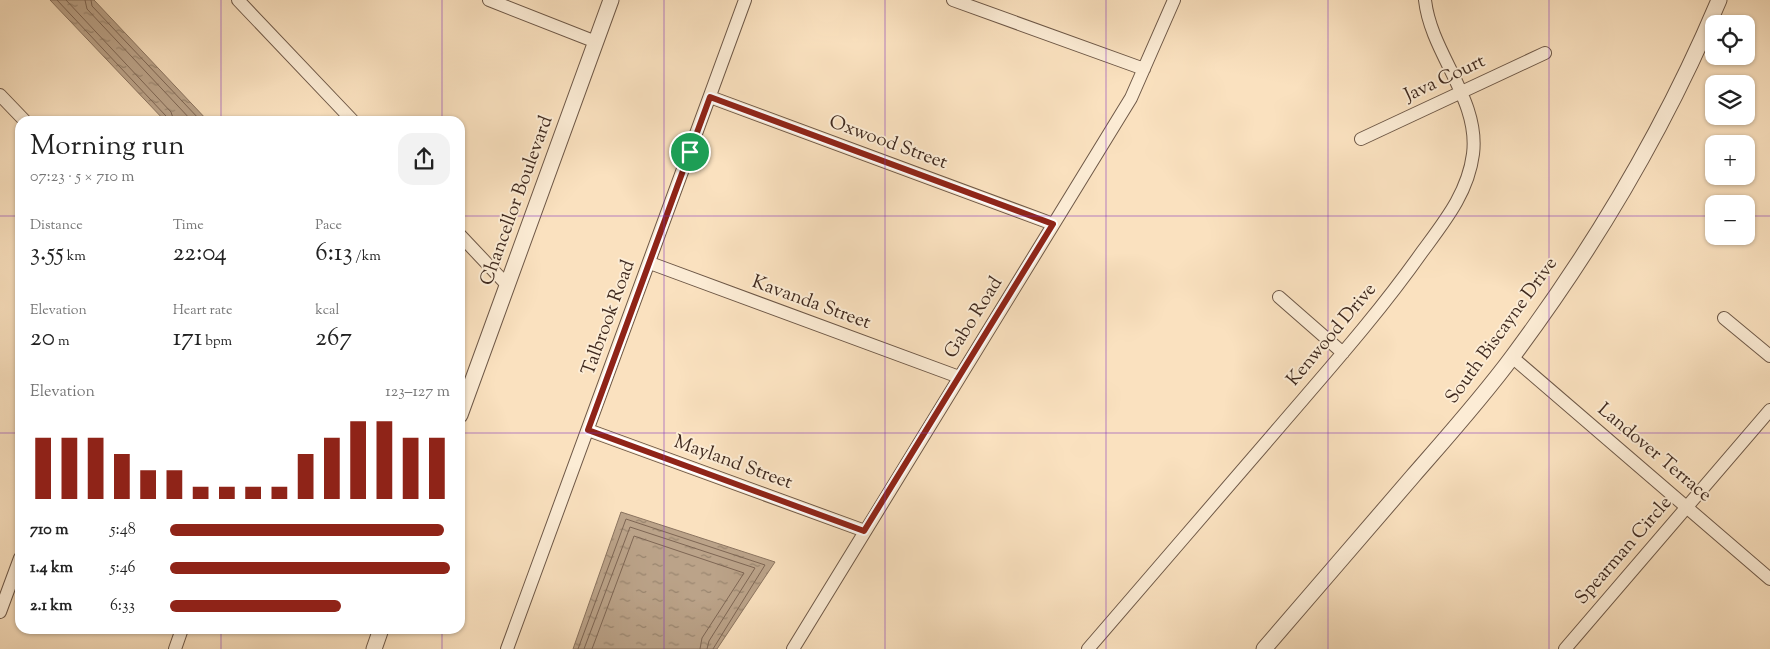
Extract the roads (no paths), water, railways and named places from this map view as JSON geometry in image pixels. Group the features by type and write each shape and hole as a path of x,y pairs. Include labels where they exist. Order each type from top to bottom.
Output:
{"street":[{"path":"238,0 348,116"},
{"path":"489,0 596,42"},
{"name":"Chancellor Boulevard","path":"465,402 611,0"},
{"name":"Talbrook Road","path":"507,649 746,0"},
{"path":"953,0 1144,69"},
{"name":"Gabo Road","path":"793,649 1130,98 1174,0"},
{"name":"Kenwood Drive","path":"1088,649 1395,290 1452,211 1462,192 1470,168 1474,143 1471,121 1461,94 1433,36 1425,0"},
{"name":"South Biscayne Drive","path":"1264,649 1462,420 1512,357 1556,295 1622,192 1673,98 1719,0"},
{"name":"Java Court","path":"1361,139 1461,94 1545,52"},
{"name":"Oxwood Street","path":"710,97 1053,224"},
{"path":"0,98 19,116"},
{"path":"465,240 508,286"},
{"name":"Kavanda Street","path":"650,263 959,377"},
{"path":"1279,297 1343,353"},
{"path":"1724,318 1770,356"},
{"name":"Landover Terrace","path":"1512,357 1770,579"},
{"name":"Spearman Circle","path":"1565,649 1770,410"},
{"name":"Mayland Street","path":"588,430 864,531"},
{"path":"0,612 15,572"},
{"path":"175,649 180,634"},
{"path":"374,649 379,634"}],"water":[{"path":"50,0 94,0 203,116 160,116"},
{"path":"621,512 775,562 717,649 573,649"}]}
